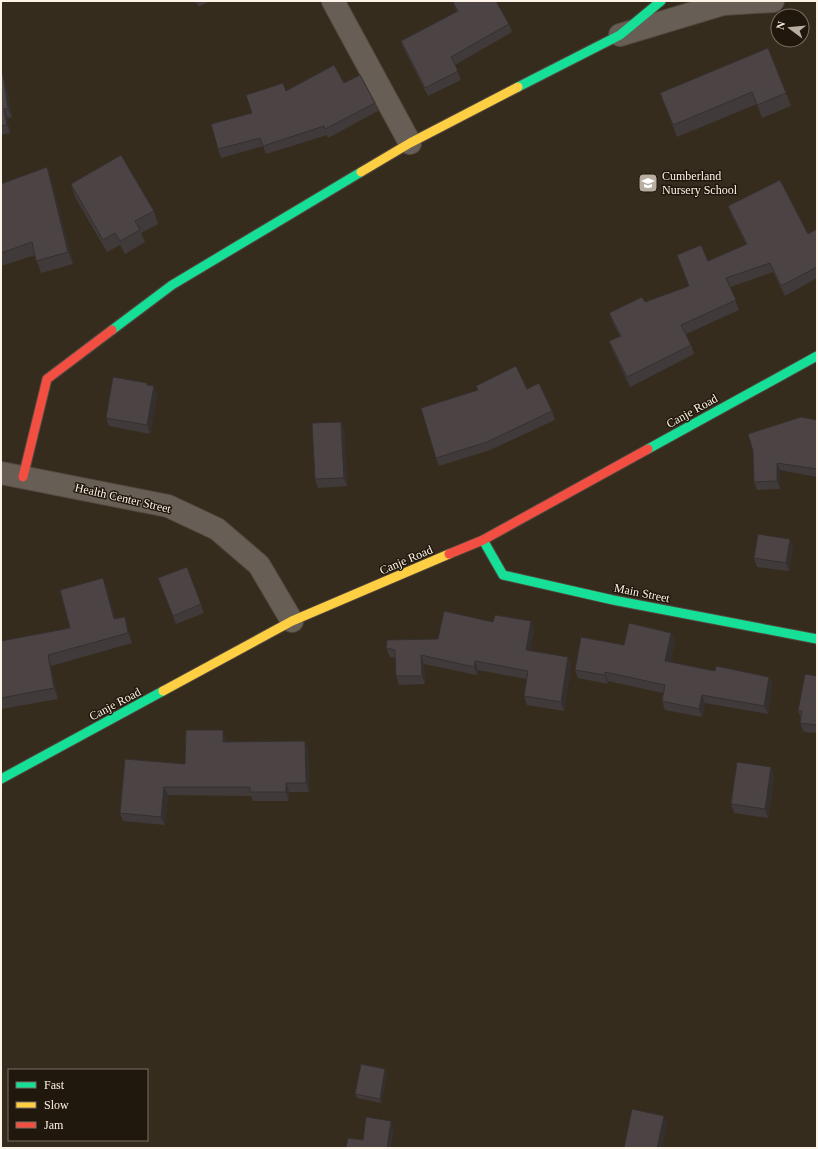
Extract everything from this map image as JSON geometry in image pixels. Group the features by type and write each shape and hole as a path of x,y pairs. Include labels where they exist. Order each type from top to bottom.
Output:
{"street":[{"path":"333,1 410,143"},
{"path":"620,35 661,1"},
{"path":"23,477 48,379 172,285 410,143 620,35 723,4 774,1"},
{"name":"Canje Road","path":"1,779 292,621 483,540 817,356"},
{"name":"Health Center Street","path":"1,473 168,506 217,529 259,565 292,621"},
{"name":"Main Street","path":"483,540 503,575 613,600 817,639"}],"building":[{"path":"456,1 496,1 509,24 451,57 458,71 425,88 401,41 458,11 453,3"},
{"path":"768,48 786,93 757,105 752,92 673,125 660,93"},
{"path":"334,65 344,83 360,75 375,103 325,129 324,126 263,146 260,138 218,149 211,124 252,113 246,95 283,83 286,91"},
{"path":"1,75 3,75 8,108 4,109 7,125 1,126"},
{"path":"121,155 154,211 135,221 140,230 120,241 115,233 103,240 71,184"},
{"path":"47,167 68,252 36,261 32,242 1,253 1,184"},
{"path":"780,180 808,234 817,229 817,267 781,286 770,263 726,278 736,300 681,325 691,345 627,377 609,341 621,336 609,313 642,297 645,302 689,286 677,255 701,245 708,261 747,244 728,206"},
{"path":"516,366 527,389 539,383 552,411 487,442 436,458 421,408 478,390 476,386"},
{"path":"113,377 147,383 147,385 154,386 147,425 106,418"},
{"path":"801,417 817,420 817,469 777,463 777,481 754,482 753,451 748,434"},
{"path":"341,422 344,478 315,479 312,423"},
{"path":"758,534 790,539 786,563 754,558"},
{"path":"187,567 201,604 173,616 158,578"},
{"path":"103,578 114,619 125,617 128,633 48,655 54,688 1,698 1,641 70,628 60,590"},
{"path":"444,611 493,622 495,615 531,621 526,650 568,657 561,702 524,696 528,671 475,661 474,667 421,655 422,676 396,676 395,650 386,648 387,640 438,639"},
{"path":"629,623 671,633 665,661 715,671 716,666 769,677 764,706 702,695 699,709 662,701 665,685 605,672 605,675 575,670 581,637 624,645"},
{"path":"805,674 817,676 817,725 800,723 802,711 798,711"},
{"path":"186,730 223,730 223,742 305,741 306,783 286,783 286,792 250,792 250,787 164,787 161,817 120,813 125,759 185,764"},
{"path":"737,762 771,767 765,809 731,804"},
{"path":"361,1064 385,1069 380,1099 355,1094"},
{"path":"632,1109 664,1116 657,1148 624,1148"},
{"path":"366,1117 391,1121 387,1148 346,1148 348,1138 363,1140"}],"traffic: fast":[{"path":"518,87 620,35 661,1"},
{"path":"112,330 172,285 361,172"},
{"path":"648,449 817,356"},
{"path":"483,540 503,575 613,600 817,639"},
{"path":"1,779 163,691"}],"traffic: slow":[{"path":"361,172 410,143 518,87"},
{"path":"163,691 292,621 449,554"}],"traffic: jam":[{"path":"23,477 47,379 112,330"},
{"path":"449,554 483,540 648,449"}],"place":[{"name":"Cumberland Nursery School","path":"648,183"}]}
